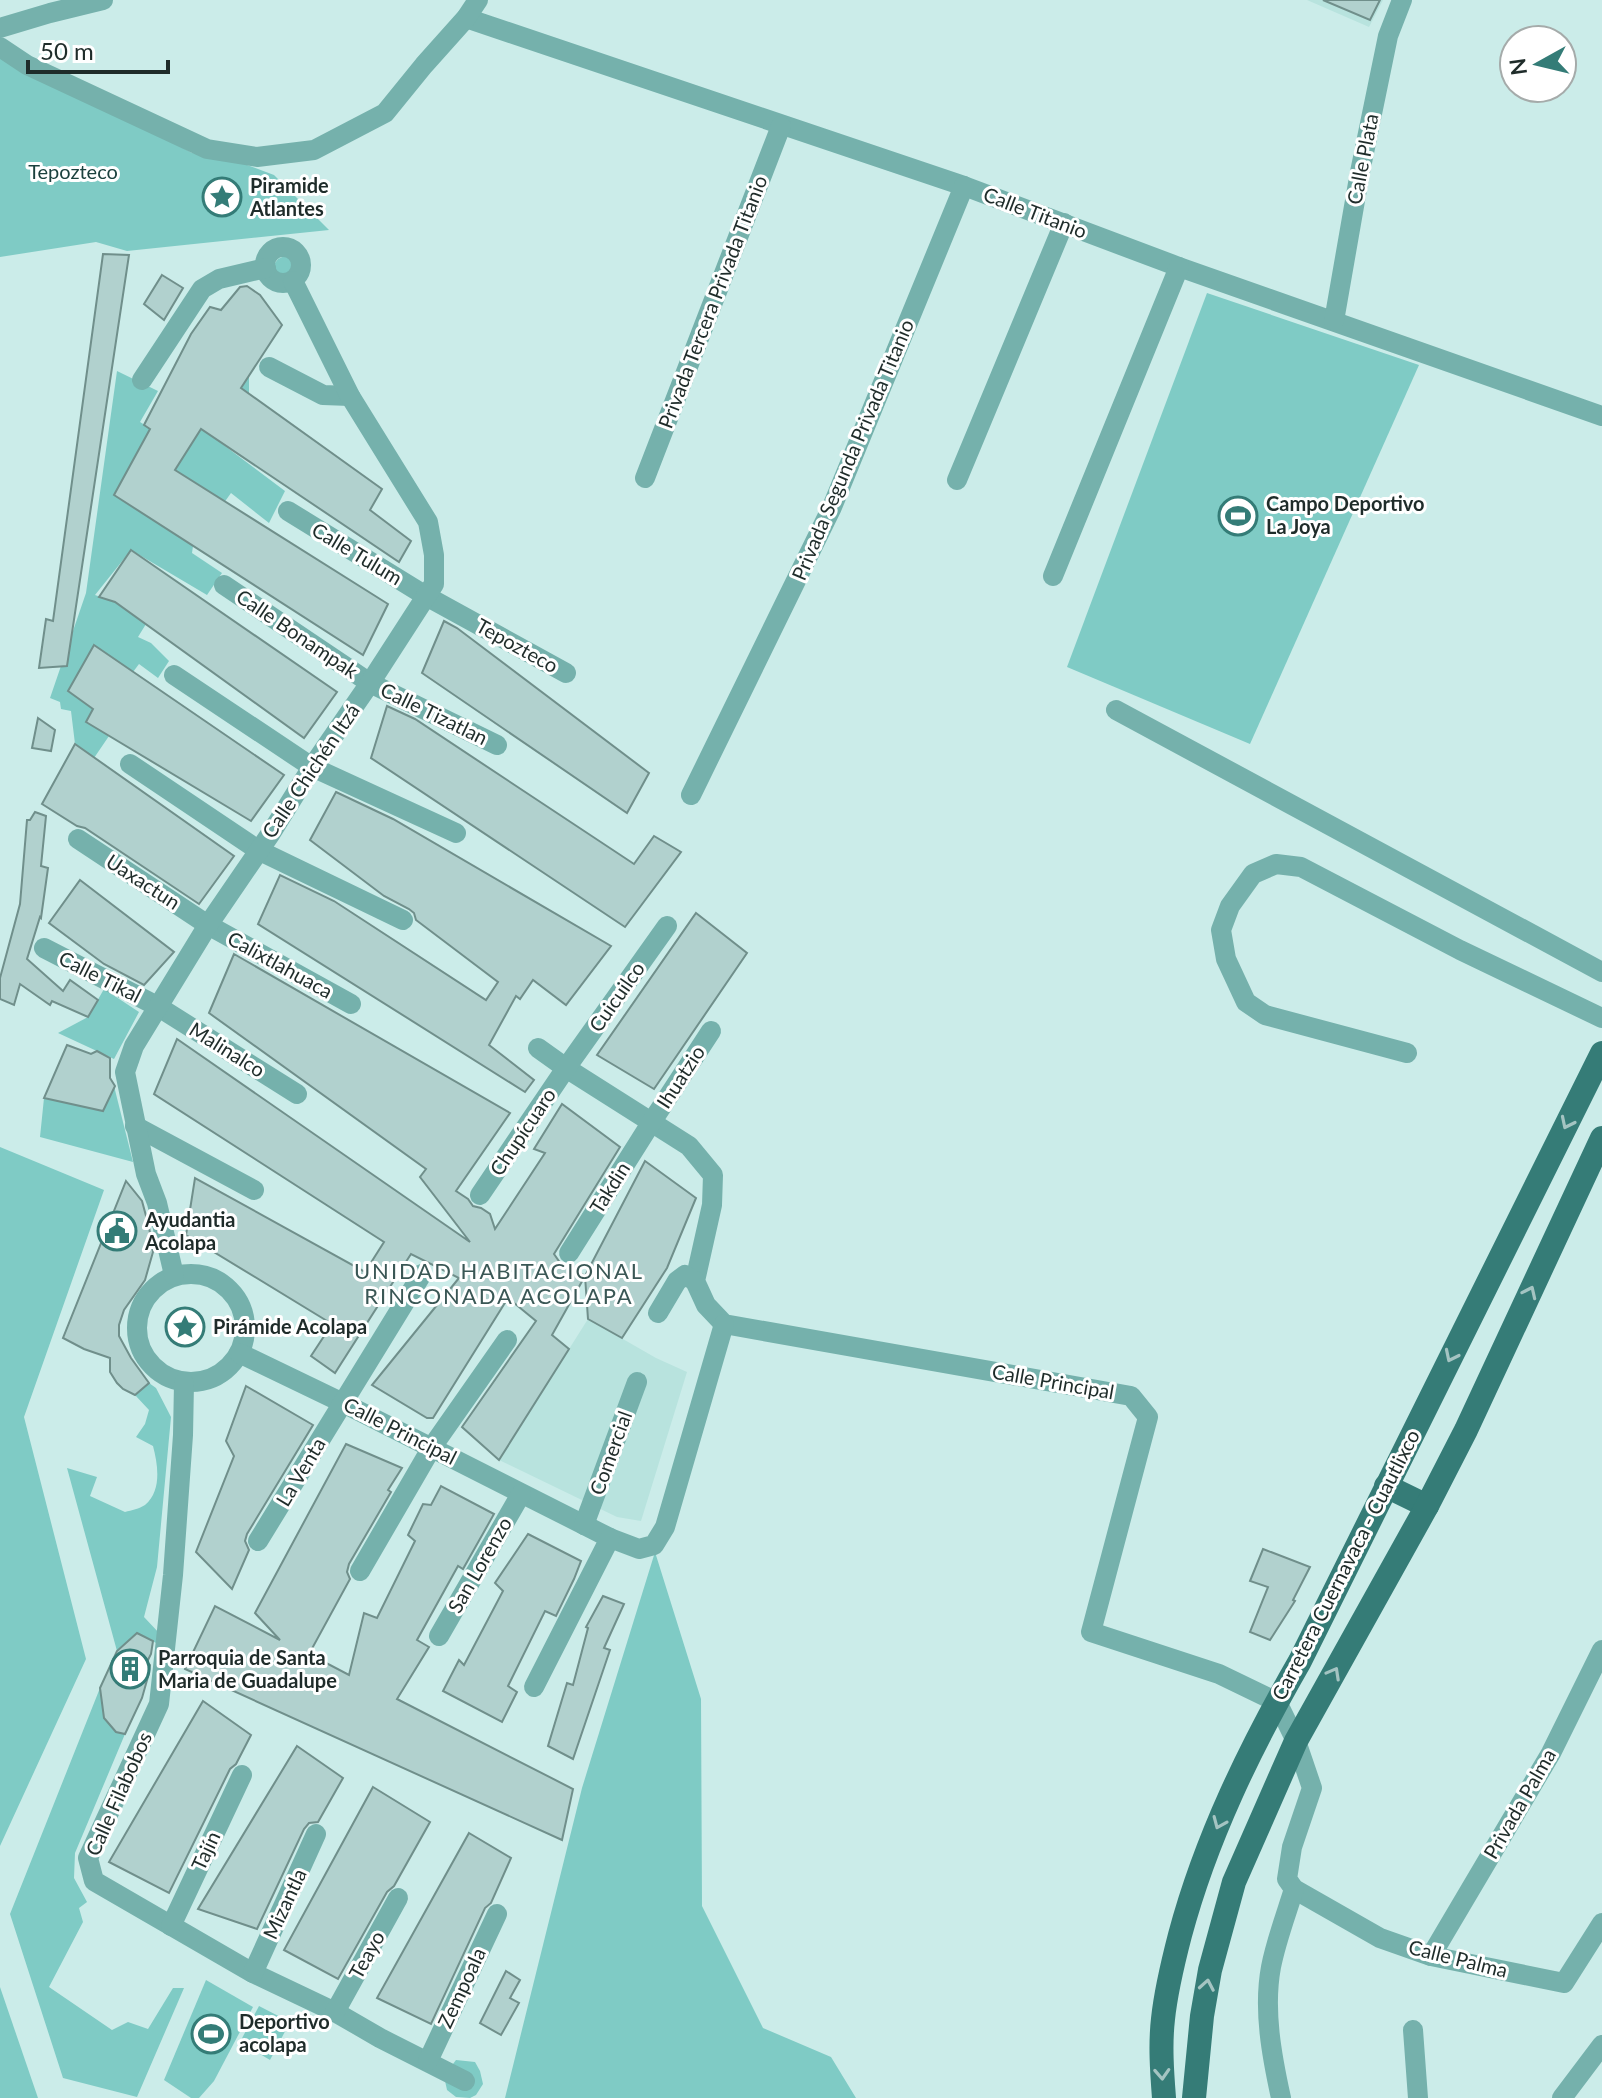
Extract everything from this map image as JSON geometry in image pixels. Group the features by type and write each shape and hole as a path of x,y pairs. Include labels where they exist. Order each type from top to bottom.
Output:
{"main road":[{"name":"Carretera Cuernavaca - Cuautlixco","path":"1164,2098 1162,2020 1169,1976 1196,1877 1251,1751 1300,1661 1602,1053"},
{"name":"Carretera Cuernavaca - Cuautlixco","path":"1194,2098 1210,1970 1234,1882 1296,1741 1466,1430 1602,1138"},
{"path":"1386,1486 1427,1506"}],"street":[{"path":"0,28 103,0"},
{"path":"0,47 27,65 207,149 257,157 314,150 385,113 478,0"},
{"name":"Calle Plata","path":"1334,321 1388,36 1402,0"},
{"name":"Calle Titanio","path":"466,18 964,186 1179,267 1602,416"},
{"name":"Privada Tercera Privada Titanio","path":"645,478 781,126"},
{"name":"Privada Segunda Privada Titanio","path":"691,795 832,507 964,186"},
{"path":"957,480 1064,223"},
{"name":"Calle Chichén Itzá","path":"142,380 202,289 219,279 266,268 272,251 281,247 291,249 298,255 301,264 293,281 350,396 428,522 434,555 434,584 208,925 134,1046 125,1072 146,1174 157,1203 174,1275"},
{"path":"1053,576 1179,267"},
{"path":"266,268 269,276 276,281 293,281"},
{"path":"269,367 323,395 350,396"},
{"name":"Calle Tulum","path":"288,511 426,596"},
{"name":"Calle Bonampak","path":"224,585 370,683"},
{"name":"Tepozteco","path":"426,596 566,673"},
{"path":"174,675 312,767 456,833"},
{"name":"Calle Tizatlan","path":"370,683 497,745"},
{"path":"1116,710 1602,972"},
{"path":"130,764 258,850 403,920"},
{"name":"Uaxactun","path":"78,839 208,925"},
{"path":"1407,1053 1265,1015 1246,1002 1226,959 1221,930 1230,906 1253,874 1276,864 1301,867 1460,950 1602,1018"},
{"name":"Calixtlahuaca","path":"208,925 351,1004"},
{"name":"Cuicuilco","path":"566,1068 667,926"},
{"name":"Calle Tikal","path":"44,948 157,1006"},
{"name":"Malinalco","path":"157,1006 297,1094"},
{"name":"Ihuatzio","path":"651,1123 711,1031"},
{"path":"538,1048 689,1146 713,1175 712,1205 695,1281"},
{"name":"Chupícuaro","path":"480,1195 566,1068"},
{"name":"Takdin","path":"569,1253 651,1123"},
{"path":"135,1126 254,1190"},
{"path":"199,1273 223,1283 240,1303 246,1328 239,1353 226,1371 206,1381 184,1383 161,1374 144,1356 136,1333 139,1308 153,1288 174,1275 199,1273"},
{"name":"La Venta","path":"258,1541 422,1274"},
{"path":"658,1313 677,1281 685,1275 695,1281 706,1305 724,1324"},
{"name":"Calle Principal","path":"239,1353 610,1538 639,1549 654,1545 665,1527 724,1324 1131,1396 1148,1417 1091,1632 1219,1674 1277,1702"},
{"path":"360,1571 432,1447 507,1340"},
{"name":"Comercial","path":"584,1525 637,1382"},
{"name":"Calle Filabobos","path":"184,1383 173,1575 159,1704 88,1858 94,1881 253,1973 335,2012 465,2081"},
{"name":"San Lorenzo","path":"439,1636 521,1494"},
{"path":"534,1687 610,1538"},
{"name":"Privada Palma","path":"1431,1956 1551,1753 1602,1650"},
{"path":"1277,1702 1296,1741 1312,1788 1292,1847 1290,1884 1269,1985 1272,2056 1281,2098"},
{"name":"Tajín","path":"171,1926 242,1775"},
{"name":"Mizantla","path":"253,1973 316,1834"},
{"name":"Calle Palma","path":"1290,1884 1380,1938 1431,1956 1564,1983 1602,1923"},
{"name":"Teayo","path":"335,2012 398,1898"},
{"name":"Zempoala","path":"428,2061 497,1914"},
{"path":"1413,2030 1418,2098"},
{"path":"1562,2098 1602,2045"}],"shaded area":[{"path":"1307,0 1383,0 1369,27"},
{"path":"588,1319 687,1372 641,1521 617,1517 499,1460"}],"green space":[{"name":"Tepozteco","path":"0,49 192,153 220,155 274,175 329,230 127,251 96,242 0,257"},
{"path":"287,255 294,257 294,268 283,279 272,267 278,259"},
{"name":"Campo Deportivo La Joya","path":"1207,293 1419,365 1250,744 1067,667"},
{"path":"117,371 158,391 140,422 187,451 238,371 249,376 249,394 221,443 285,491 269,523 231,493 193,546 192,553 222,573 207,595 131,550 95,595 115,602 146,624 138,637 151,643 169,661 158,678 139,664 133,672 94,646 68,690 93,709 109,736 94,758 75,744 71,711 61,709 60,702 50,698 86,593"},
{"path":"104,989 139,1012 114,1059 58,1033 88,1017"},
{"path":"114,1086 133,1162 40,1137 44,1098 103,1111"},
{"path":"0,1147 104,1190 24,1417 86,1659 0,1846"},
{"path":"149,1383 156,1388 171,1417 157,1567 144,1617 160,1634 158,1644 137,1633 117,1651 67,1468 97,1477 90,1496 125,1512 145,1505 154,1493 157,1469 153,1446 136,1437 145,1424 149,1410 135,1395"},
{"path":"655,1552 701,1699 702,1906 763,2028 831,2057 856,2098 505,2098 582,1788"},
{"path":"100,1688 108,1722 125,1734 75,1853 74,1878 87,1902 79,1908 83,1922 49,1987 112,2030 128,2022 148,2029 173,1988 184,1988 137,2097 63,2078 10,1914"},
{"name":"Deportivo acolapa","path":"206,1980 253,2007 214,2081 199,2098 191,2098 164,2080"},
{"path":"0,1987 38,2098 0,2098"},
{"path":"259,2006 290,2022 270,2060 240,2042"},
{"path":"456,2060 475,2062 480,2071 483,2084 470,2098 456,2097 447,2090 444,2076"}],"building":[{"path":"1323,0 1380,0 1370,20"},
{"path":"103,254 129,255 67,666 39,668 46,619 53,621"},
{"path":"162,275 183,288 164,320 144,304"},
{"path":"247,286 260,295 282,325 241,388 382,489 370,510 411,541 399,562 201,429 175,470 388,604 363,655 114,495 150,429 144,425 191,334 210,307 221,310 240,287"},
{"path":"131,550 337,692 304,738 115,602 99,597"},
{"path":"444,621 649,773 627,813 422,673"},
{"path":"94,645 284,775 251,821 86,722 93,709 68,691"},
{"path":"387,706 415,719 634,864 654,836 681,852 625,927 371,758"},
{"path":"38,718 55,730 51,751 32,748"},
{"path":"75,744 234,856 199,904 85,828 42,804"},
{"path":"336,792 393,819 611,946 566,1005 533,980 520,999 516,996 489,1045 534,1080 525,1092 258,924 280,875 334,901 486,1000 498,982 416,920 409,909 384,896 310,840"},
{"path":"35,812 46,816 41,866 48,868 41,918 27,959 63,991 70,980 98,1000 88,1017 52,1001 50,1005 20,984 14,1005 0,999 0,978 20,904 27,820"},
{"path":"80,880 174,952 144,985 104,964 49,923"},
{"path":"696,913 747,953 654,1089 597,1055"},
{"path":"234,954 510,1113 456,1191 473,1206 490,1214 495,1229 545,1153 534,1149 562,1104 620,1147 554,1254 561,1264 585,1276 552,1335 569,1349 499,1460 462,1427 536,1321 508,1298 433,1418 427,1418 372,1385 459,1278 411,1254 335,1373 311,1356 332,1324 186,1235 195,1178 365,1272 384,1242 154,1094 177,1039 470,1242 420,1177 426,1169 209,1013"},
{"path":"67,1045 91,1054 97,1051 110,1058 110,1078 115,1086 103,1111 44,1098"},
{"path":"645,1161 696,1198 667,1268 622,1338 588,1319 585,1276"},
{"path":"126,1181 142,1201 153,1252 145,1280 124,1310 119,1325 119,1336 149,1383 135,1395 117,1383 110,1372 110,1358 63,1338"},
{"path":"246,1386 313,1425 247,1534 245,1541 249,1550 232,1589 196,1552 234,1456 226,1441"},
{"path":"346,1444 402,1468 349,1564 347,1572 350,1579 309,1654 349,1675 364,1613 377,1618 415,1541 408,1535 423,1504 431,1505 441,1486 494,1514 463,1569 458,1566 417,1640 429,1647 397,1699 573,1789 562,1840 185,1669 215,1606 280,1640 255,1613"},
{"path":"528,1534 581,1561 556,1616 545,1611 508,1686 517,1692 502,1722 443,1691 459,1660 464,1665 503,1591 495,1583"},
{"path":"1263,1549 1310,1567 1295,1601 1270,1640 1250,1632 1268,1587 1250,1581"},
{"path":"603,1596 624,1604 604,1648 610,1650 573,1759 548,1746 567,1683 573,1685 586,1627"},
{"name":"Parroquia de Santa Maria de Guadalupe","path":"137,1633 153,1641 142,1698 125,1734 116,1732 104,1718 100,1688 117,1651"},
{"path":"203,1701 251,1735 236,1764 230,1769 169,1893 109,1862"},
{"path":"297,1746 343,1778 318,1822 309,1823 304,1829 257,1929 198,1909"},
{"path":"373,1787 430,1822 338,1979 284,1950"},
{"path":"469,1833 511,1858 431,2024 377,1998"},
{"path":"506,1971 520,1980 510,1998 519,2003 501,2035 480,2023"}],"place":[{"name":"Piramide Atlantes","path":"222,197"},
{"name":"Campo Deportivo La Joya","path":"1238,516"},
{"name":"Ayudantia Acolapa","path":"117,1231"},
{"name":"Pirámide Acolapa","path":"185,1327"},
{"name":"Parroquia de Santa Maria de Guadalupe","path":"130,1669"},
{"name":"Deportivo acolapa","path":"211,2034"}],"district":[{"name":"UNIDAD HABITACIONAL RINCONADA ACOLAPA","path":"499,1284"}]}
